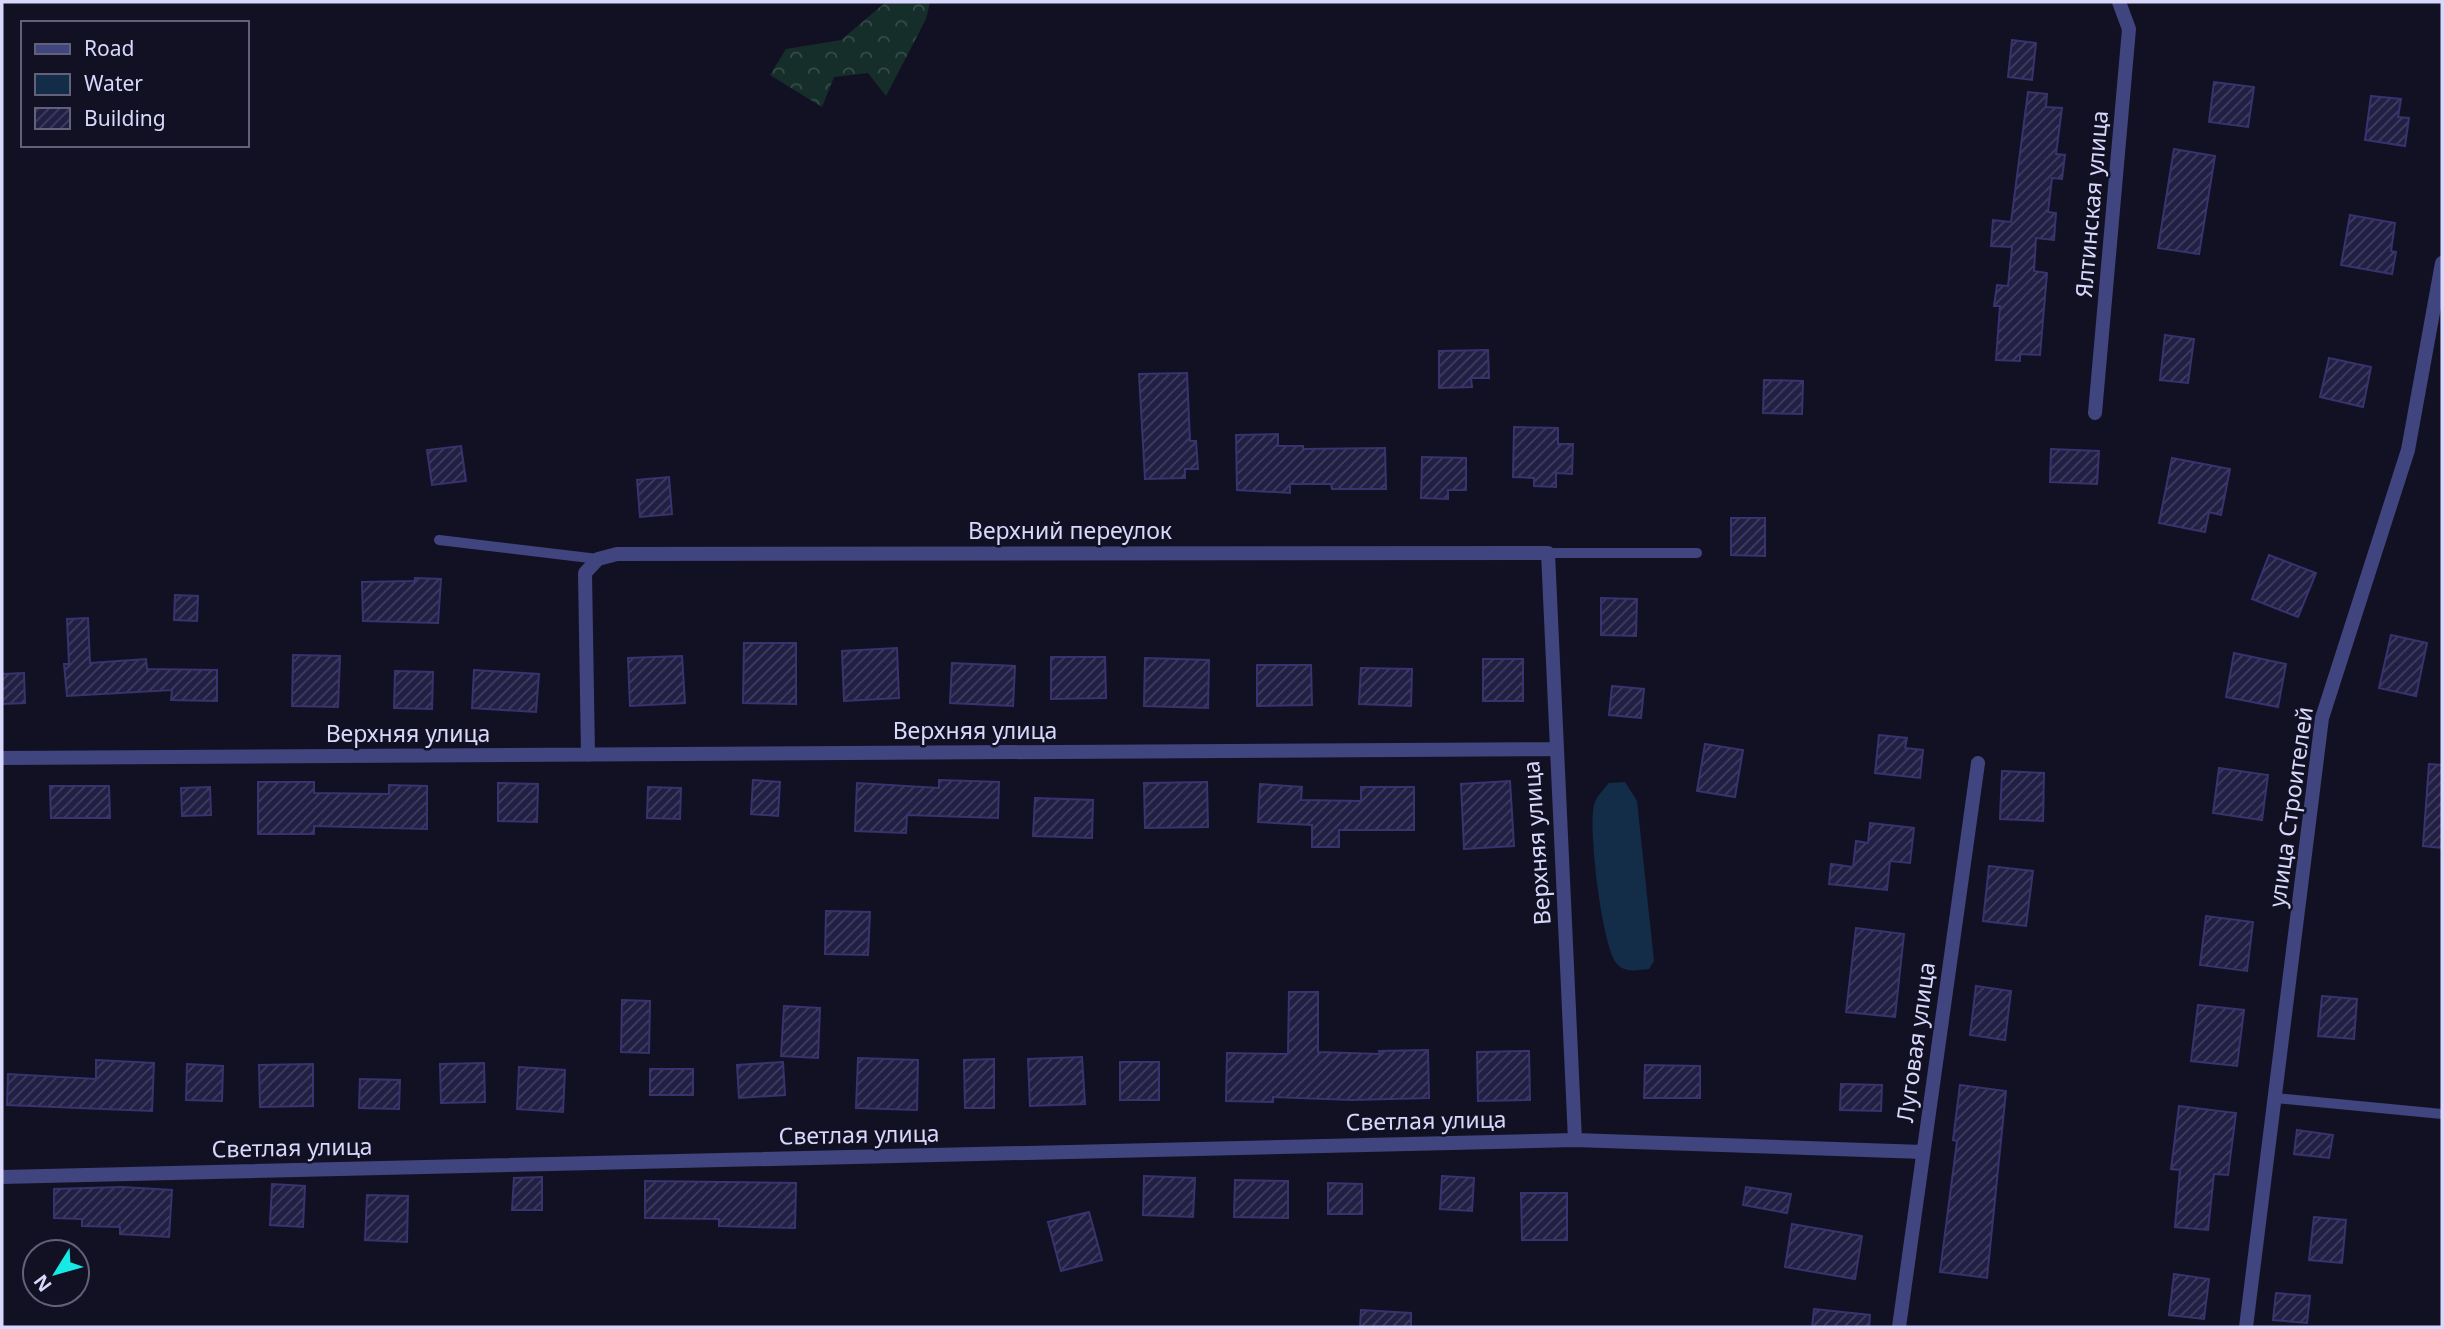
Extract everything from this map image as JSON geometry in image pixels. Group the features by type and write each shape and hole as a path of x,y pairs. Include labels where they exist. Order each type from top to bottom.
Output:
{"street":[{"name":"Ялтинская улица","path":"2095,413 2129,29 2119,2"},
{"name":"улица Строителей","path":"2246,1327 2322,718 2408,450 2442,263"},
{"name":"Верхний переулок","path":"598,559 617,554 1548,553"},
{"path":"1548,553 1557,749"},
{"path":"588,755 584,573 598,559"},
{"name":"Верхняя улица","path":"2,758 1557,749 1576,1140"},
{"name":"Луговая улица","path":"1899,1327 1978,763"},
{"name":"Светлая улица","path":"2,1177 1576,1140 1923,1152"}],"lane":[{"path":"439,540 598,559"},
{"path":"1548,553 1697,553"},
{"path":"2276,1098 2442,1114"}],"green space":[{"path":"886,2 930,2 926,19 886,96 868,73 834,77 822,107 770,75 786,49 841,40"}],"water":[{"path":"1625,782 1637,801 1654,961 1649,969 1628,970 1618,965 1607,937 1598,888 1593,837 1594,805 1609,783"}],"building":[{"path":"2012,40 2036,43 2032,80 2008,77"},
{"path":"2214,82 2254,87 2248,127 2209,122"},
{"path":"2028,92 2047,94 2046,107 2062,108 2056,154 2065,155 2062,179 2052,178 2048,212 2056,213 2054,240 2036,238 2034,271 2047,273 2040,355 2020,354 2020,361 1996,360 2000,306 1994,306 1997,285 2008,286 2012,247 1991,246 1993,220 2011,222"},
{"path":"2371,96 2401,99 2398,117 2409,118 2405,146 2365,140"},
{"path":"2174,149 2215,156 2199,254 2158,248"},
{"path":"2350,215 2395,223 2391,251 2396,252 2392,274 2341,265"},
{"path":"2165,335 2194,339 2188,383 2160,380"},
{"path":"1488,350 1489,378 1471,378 1472,387 1439,388 1439,351"},
{"path":"2329,358 2371,367 2363,407 2320,397"},
{"path":"1187,373 1190,441 1196,441 1198,469 1185,469 1185,478 1145,479 1139,374"},
{"path":"1764,380 1803,381 1802,414 1763,413"},
{"path":"1514,427 1558,428 1558,444 1573,444 1572,474 1556,473 1556,487 1534,486 1534,478 1513,477"},
{"path":"1278,434 1278,446 1303,446 1303,449 1385,448 1386,489 1332,489 1331,484 1290,484 1290,493 1237,490 1236,435"},
{"path":"461,446 466,481 432,485 427,450"},
{"path":"2051,449 2099,451 2097,484 2050,482"},
{"path":"1422,457 1466,458 1466,490 1448,490 1448,499 1421,498"},
{"path":"2172,458 2230,469 2221,515 2209,512 2205,532 2159,523"},
{"path":"669,477 672,514 640,517 637,480"},
{"path":"1731,518 1765,518 1765,556 1731,555"},
{"path":"2269,555 2316,573 2298,617 2252,599"},
{"path":"415,578 441,579 438,623 363,621 362,582 415,581"},
{"path":"175,595 198,596 197,621 174,620"},
{"path":"1601,598 1637,599 1636,636 1601,635"},
{"path":"88,618 90,663 146,659 147,669 217,670 217,701 171,700 172,690 67,696 64,664 69,664 67,619"},
{"path":"2391,635 2427,643 2416,696 2379,688"},
{"path":"744,643 796,643 796,704 743,703"},
{"path":"897,648 899,698 844,701 842,651"},
{"path":"2234,653 2286,664 2278,707 2226,697"},
{"path":"293,655 340,656 338,707 292,706"},
{"path":"682,656 685,703 630,706 628,658"},
{"path":"1051,657 1105,657 1106,698 1051,699"},
{"path":"1145,658 1209,660 1208,708 1144,706"},
{"path":"1483,659 1523,659 1523,701 1483,701"},
{"path":"952,663 1015,666 1013,706 950,703"},
{"path":"1257,665 1311,665 1312,705 1257,706"},
{"path":"1361,668 1412,669 1411,706 1359,704"},
{"path":"474,670 539,674 536,712 472,708"},
{"path":"395,671 433,672 432,709 394,708"},
{"path":"24,673 25,703 2,704 2,674"},
{"path":"1612,686 1644,689 1641,718 1609,715"},
{"path":"1879,735 1907,738 1905,748 1923,750 1920,778 1875,773"},
{"path":"1705,744 1743,750 1735,797 1697,791"},
{"path":"2429,764 2442,765 2442,848 2423,846"},
{"path":"2219,768 2268,775 2262,820 2213,813"},
{"path":"2002,771 2044,773 2043,821 2000,819"},
{"path":"753,780 780,782 778,816 751,814"},
{"path":"939,780 999,782 998,818 907,815 906,833 855,831 857,783 939,788"},
{"path":"1510,781 1514,846 1464,849 1461,784"},
{"path":"258,782 314,782 314,793 389,794 389,785 427,786 427,829 314,826 314,834 258,834"},
{"path":"1207,782 1208,827 1145,828 1144,783"},
{"path":"498,783 538,784 537,822 498,821"},
{"path":"1260,784 1302,787 1301,800 1361,801 1361,787 1414,787 1414,830 1339,830 1339,847 1312,847 1312,825 1258,822"},
{"path":"50,786 109,786 110,818 51,818"},
{"path":"210,787 211,815 182,816 181,788"},
{"path":"648,787 681,788 680,819 647,818"},
{"path":"1035,798 1093,800 1092,838 1033,836"},
{"path":"1870,823 1914,828 1910,863 1890,861 1887,890 1829,884 1831,864 1853,867 1856,841 1868,843"},
{"path":"1989,866 2033,871 2026,926 1983,921"},
{"path":"826,911 870,912 868,955 825,954"},
{"path":"2206,916 2253,922 2247,971 2200,965"},
{"path":"1856,928 1904,934 1895,1017 1846,1012"},
{"path":"1976,986 2011,991 2005,1040 1970,1035"},
{"path":"1289,992 1318,992 1318,1052 1380,1054 1379,1051 1428,1050 1429,1098 1352,1100 1273,1097 1273,1102 1226,1101 1227,1053 1288,1054"},
{"path":"2322,996 2357,999 2354,1039 2318,1036"},
{"path":"622,1000 650,1001 649,1053 621,1052"},
{"path":"2198,1005 2244,1010 2237,1066 2191,1061"},
{"path":"784,1006 820,1008 818,1058 781,1056"},
{"path":"1529,1051 1530,1100 1478,1101 1477,1052"},
{"path":"1082,1057 1085,1104 1030,1106 1028,1059"},
{"path":"858,1058 918,1060 917,1110 856,1108"},
{"path":"994,1059 994,1108 965,1108 964,1060"},
{"path":"96,1060 154,1063 152,1111 7,1105 8,1074 96,1079"},
{"path":"783,1062 785,1095 739,1098 737,1065"},
{"path":"1120,1062 1159,1062 1159,1100 1120,1100"},
{"path":"484,1063 485,1102 441,1103 440,1064"},
{"path":"187,1064 223,1066 222,1101 186,1100"},
{"path":"313,1064 313,1106 260,1107 259,1065"},
{"path":"1645,1065 1700,1066 1700,1098 1644,1098"},
{"path":"519,1067 565,1070 563,1112 517,1109"},
{"path":"650,1069 693,1069 693,1095 650,1095"},
{"path":"360,1079 400,1080 399,1109 359,1108"},
{"path":"1841,1084 1882,1085 1881,1111 1840,1110"},
{"path":"1960,1085 2006,1091 1987,1278 1940,1272 1957,1141 1953,1140"},
{"path":"2179,1106 2236,1113 2228,1175 2214,1174 2208,1230 2175,1227 2180,1170 2171,1169"},
{"path":"2297,1130 2333,1135 2329,1158 2294,1154"},
{"path":"1144,1176 1195,1178 1193,1217 1143,1215"},
{"path":"1442,1176 1474,1178 1472,1211 1440,1209"},
{"path":"542,1177 542,1210 512,1210 514,1178"},
{"path":"1235,1180 1288,1181 1288,1218 1234,1217"},
{"path":"645,1181 796,1183 795,1228 719,1226 719,1219 645,1218"},
{"path":"1328,1183 1362,1184 1362,1214 1328,1214"},
{"path":"272,1184 305,1186 303,1227 270,1225"},
{"path":"122,1187 172,1190 169,1237 120,1234 120,1227 82,1226 82,1219 54,1218 54,1189"},
{"path":"1746,1187 1791,1194 1787,1213 1743,1205"},
{"path":"1521,1193 1567,1193 1567,1240 1522,1240"},
{"path":"367,1195 408,1196 407,1242 365,1240"},
{"path":"1089,1212 1102,1260 1061,1271 1048,1222"},
{"path":"2314,1217 2346,1220 2342,1263 2309,1260"},
{"path":"1792,1224 1862,1236 1855,1279 1785,1267"},
{"path":"2174,1274 2209,1279 2204,1319 2169,1315"},
{"path":"2276,1293 2310,1296 2307,1323 2273,1320"},
{"path":"1814,1309 1870,1315 1869,1327 1812,1327"},
{"path":"1361,1310 1411,1313 1411,1327 1360,1327"}]}
